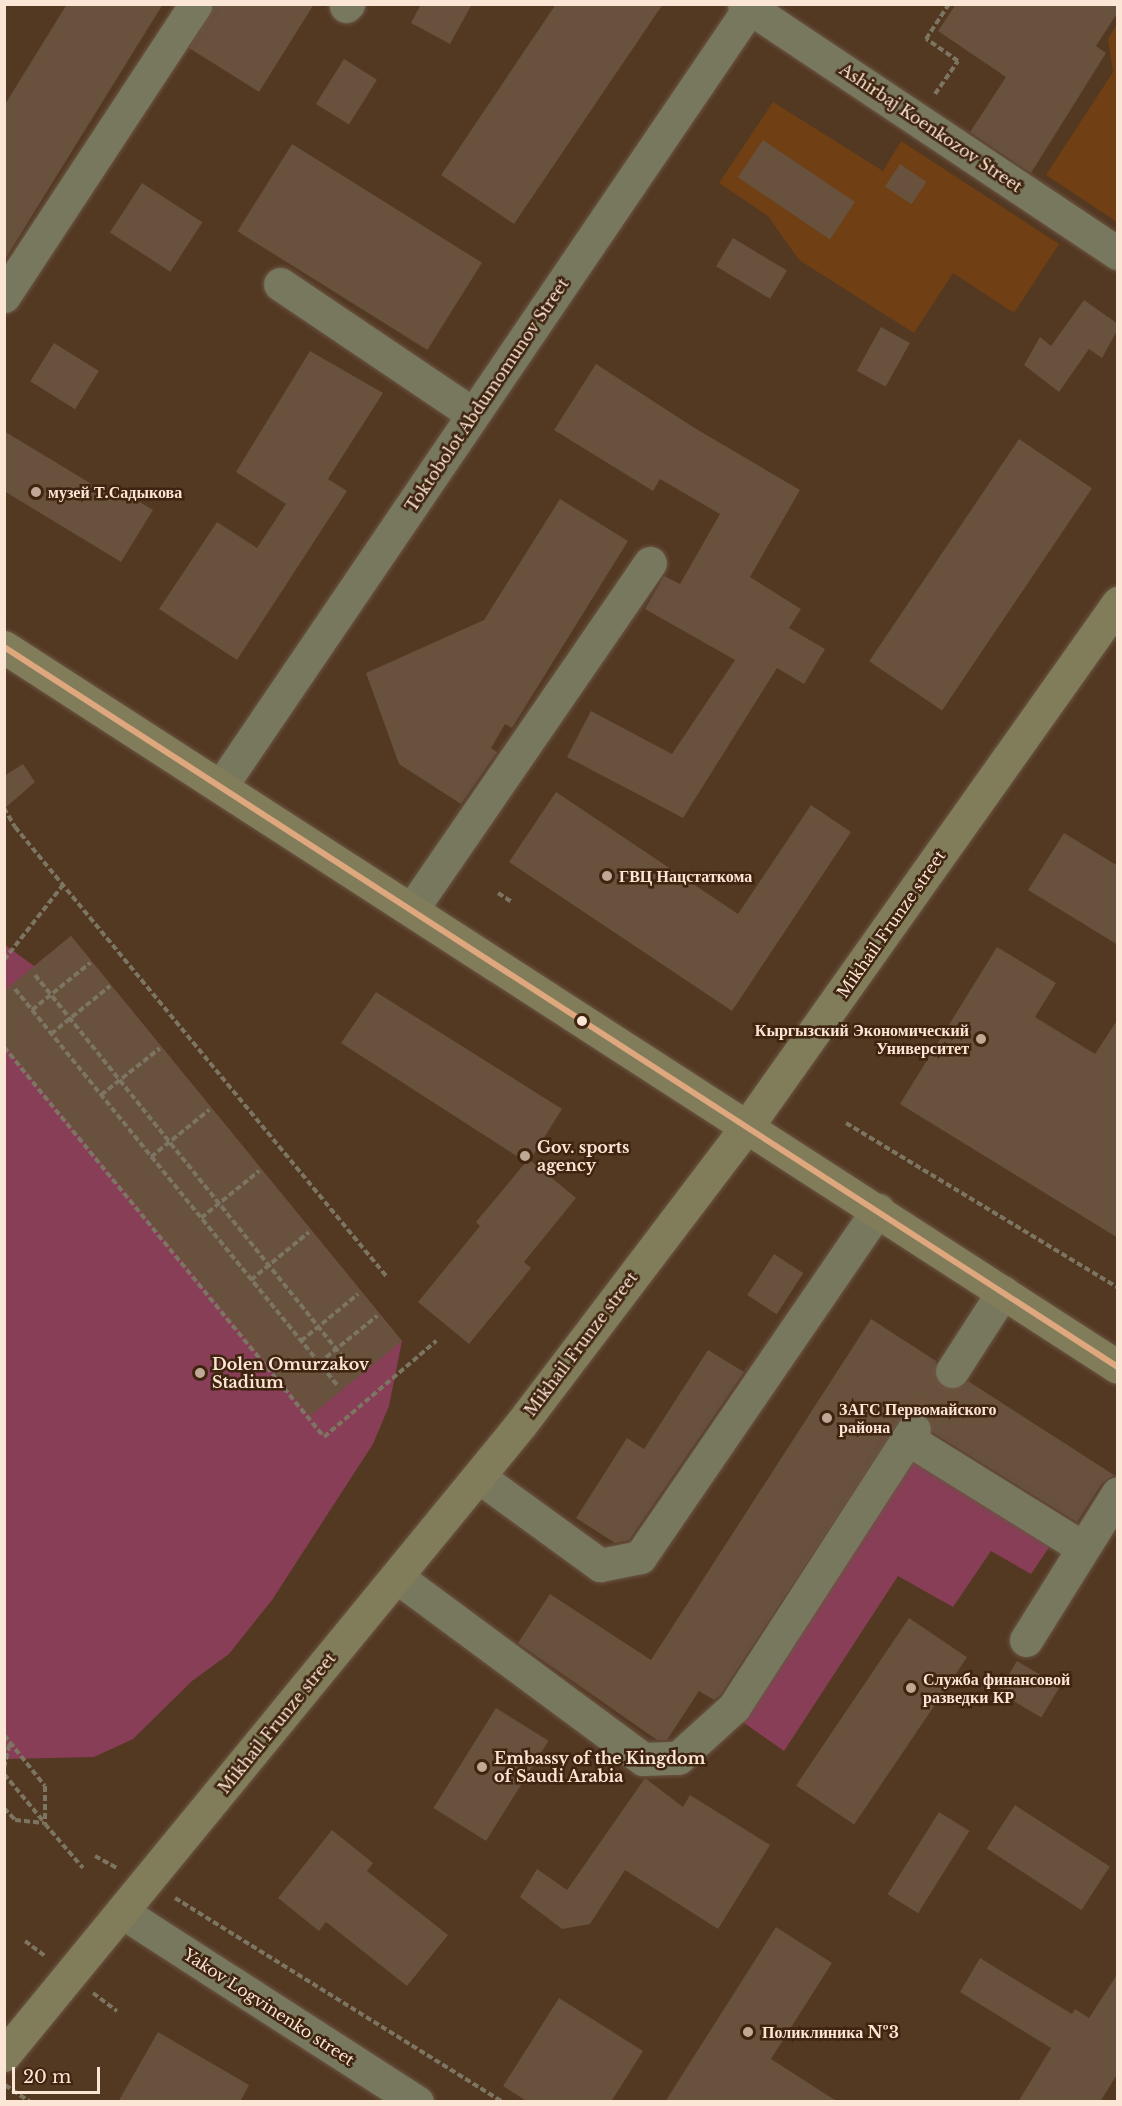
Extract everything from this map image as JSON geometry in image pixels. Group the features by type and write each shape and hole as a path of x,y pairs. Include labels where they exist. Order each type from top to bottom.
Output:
{"main road":[{"name":"Mikhail Frunze street","path":"4,2055 479,1477 748,1125 1118,603"},
{"path":"4,646 748,1125 1118,1367"}],"street":[{"path":"4,296 196,4"},
{"name":"Ashirbaj Koenkozov Street","path":"748,6 1118,253"},
{"name":"Toktobolot Abdumomunov Street","path":"221,786 748,6"},
{"path":"280,284 473,414"},
{"path":"412,909 650,563"},
{"path":"479,1477 600,1564 640,1557 878,1210"},
{"path":"952,1371 1003,1292"},
{"path":"397,1577 643,1759 678,1758 734,1707 911,1434 1083,1548"},
{"path":"1026,1640 1118,1493"},
{"name":"Yakov Logvinenko street","path":"122,1912 411,2100"}],"path":[{"path":"917,119 958,61 926,39 949,4"},
{"path":"4,808 63,885 387,1277"},
{"path":"4,960 63,885"},
{"path":"498,893 512,902"},
{"path":"32,1010 90,963"},
{"path":"35,975 354,1371"},
{"path":"51,1034 110,986"},
{"path":"15,989 338,1386"},
{"path":"4,1047 324,1437 436,1341"},
{"path":"101,1095 160,1048"},
{"path":"151,1157 209,1110"},
{"path":"846,1122 1118,1288"},
{"path":"201,1218 259,1171"},
{"path":"251,1280 309,1232"},
{"path":"301,1341 358,1294"},
{"path":"319,1363 377,1316"},
{"path":"4,1735 45,1786 45,1824"},
{"path":"4,1768 10,1742"},
{"path":"4,1774 83,1868"},
{"path":"4,1809 15,1820 45,1824"},
{"path":"95,1857 123,1872"},
{"path":"175,1898 503,2102"},
{"path":"25,1941 46,1958"},
{"path":"90,1991 117,2012"},
{"path":"4,2085 30,2102"}],"shaded area":[{"path":"1117,24 1117,222 1046,175 1113,72 1108,39"},
{"path":"773,102 883,171 901,141 1059,244 1014,313 953,273 914,333 799,260 768,216 719,183"},
{"name":"Dolen Omurzakov Stadium","path":"71,936 402,1341 389,1406 373,1444 272,1600 229,1654 192,1681 133,1739 94,1757 5,1759 4,944 34,966"},
{"path":"908,1452 1052,1543 1031,1574 991,1551 953,1607 898,1576 784,1751 737,1718"}],"building":[{"path":"67,4 163,4 4,261 4,106"},
{"path":"215,4 314,4 259,92 189,48"},
{"path":"421,4 472,4 450,44 411,23"},
{"path":"556,4 663,4 514,224 441,175"},
{"path":"956,4 1118,4 1118,12 1096,46 1106,53 1031,173 970,132 1006,77 938,31"},
{"path":"344,59 377,80 349,125 316,104"},
{"path":"763,140 855,202 830,239 738,177"},
{"path":"292,144 482,263 427,350 237,231"},
{"path":"900,164 927,182 911,204 885,186"},
{"path":"142,183 202,222 170,272 110,232"},
{"path":"733,238 787,270 770,299 716,266"},
{"path":"1084,300 1118,324 1118,329 1102,358 1089,349 1059,392 1024,365 1040,337 1051,346"},
{"path":"881,327 910,343 886,387 857,371"},
{"path":"54,343 99,371 75,409 30,381"},
{"path":"310,351 383,393 328,479 347,491 237,660 159,609 217,522 257,548 286,504 236,472"},
{"path":"596,364 693,427 800,490 750,577 801,609 789,628 825,649 804,684 777,668 683,818 567,757 591,711 672,754 735,660 645,609 664,576 680,584 720,514 660,479 653,491 554,430"},
{"path":"4,431 108,494 113,486 153,510 121,562 4,491"},
{"path":"1019,439 1092,488 942,710 869,661"},
{"path":"560,499 628,541 512,728 505,724 491,748 497,752 461,804 399,764 366,673 484,620"},
{"path":"23,764 35,782 4,809 4,776"},
{"path":"556,792 738,914 811,805 851,832 732,1011 509,862"},
{"path":"1064,833 1118,866 1118,945 1028,890"},
{"path":"71,936 402,1341 310,1416 4,1044 4,991"},
{"name":"Кыргызский Экономический Университет","path":"997,947 1056,983 1035,1017 1095,1054 1118,1019 1118,1238 900,1104"},
{"path":"376,992 562,1109 530,1160 576,1198 524,1262 531,1268 469,1344 418,1302 480,1226 476,1222 526,1162 341,1043"},
{"path":"774,1254 803,1273 777,1314 747,1295"},
{"path":"871,1319 936,1361 935,1379 942,1387 960,1388 968,1381 1114,1475 1102,1483 1077,1522 932,1432 925,1414 906,1412 720,1695 714,1700 699,1691 667,1740 657,1740 518,1643 550,1594 651,1660"},
{"path":"708,1350 744,1372 629,1540 615,1543 576,1518 627,1438 644,1449"},
{"path":"909,1618 967,1657 854,1825 796,1785"},
{"path":"1017,1661 1060,1687 1041,1718 998,1692"},
{"path":"496,1708 549,1741 486,1841 433,1808"},
{"path":"645,1778 683,1807 690,1795 770,1845 718,1929 625,1870 590,1924 562,1929 520,1897 537,1869 567,1890"},
{"path":"1015,1805 1110,1867 1081,1910 987,1849"},
{"path":"939,1812 970,1831 918,1913 888,1894"},
{"path":"332,1830 373,1863 367,1871 448,1935 407,1986 326,1922 319,1931 278,1898"},
{"name":"Поликлиника №3","path":"776,1927 832,1963 771,2059 838,2102 665,2102"},
{"path":"980,1958 1072,2014 1075,2009 1089,2018 1118,1973 1118,2073 1100,2102 1018,2102 1051,2048 960,1992"},
{"path":"559,1998 643,2051 611,2102 528,2102 503,2086"},
{"path":"158,2032 249,2085 240,2102 118,2102"}],"tunnel":[{"path":"914,1429 952,1371"}],"transit line":[{"path":"4,647 1118,1367"}],"place":[{"name":"музей Т.Садыкова","path":"36,492"},
{"name":"ГВЦ Нацстаткома","path":"607,876"},
{"name":"Кыргызский Экономический Университет","path":"981,1039"},
{"name":"Gov. sports agency","path":"525,1156"},
{"name":"Dolen Omurzakov Stadium","path":"200,1373"},
{"name":"ЗАГС Первомайского района","path":"827,1418"},
{"name":"Служба финансовой разведки КР","path":"911,1688"},
{"name":"Embassy of the Kingdom of Saudi Arabia","path":"482,1767"},
{"name":"Поликлиника №3","path":"748,2032"}]}
